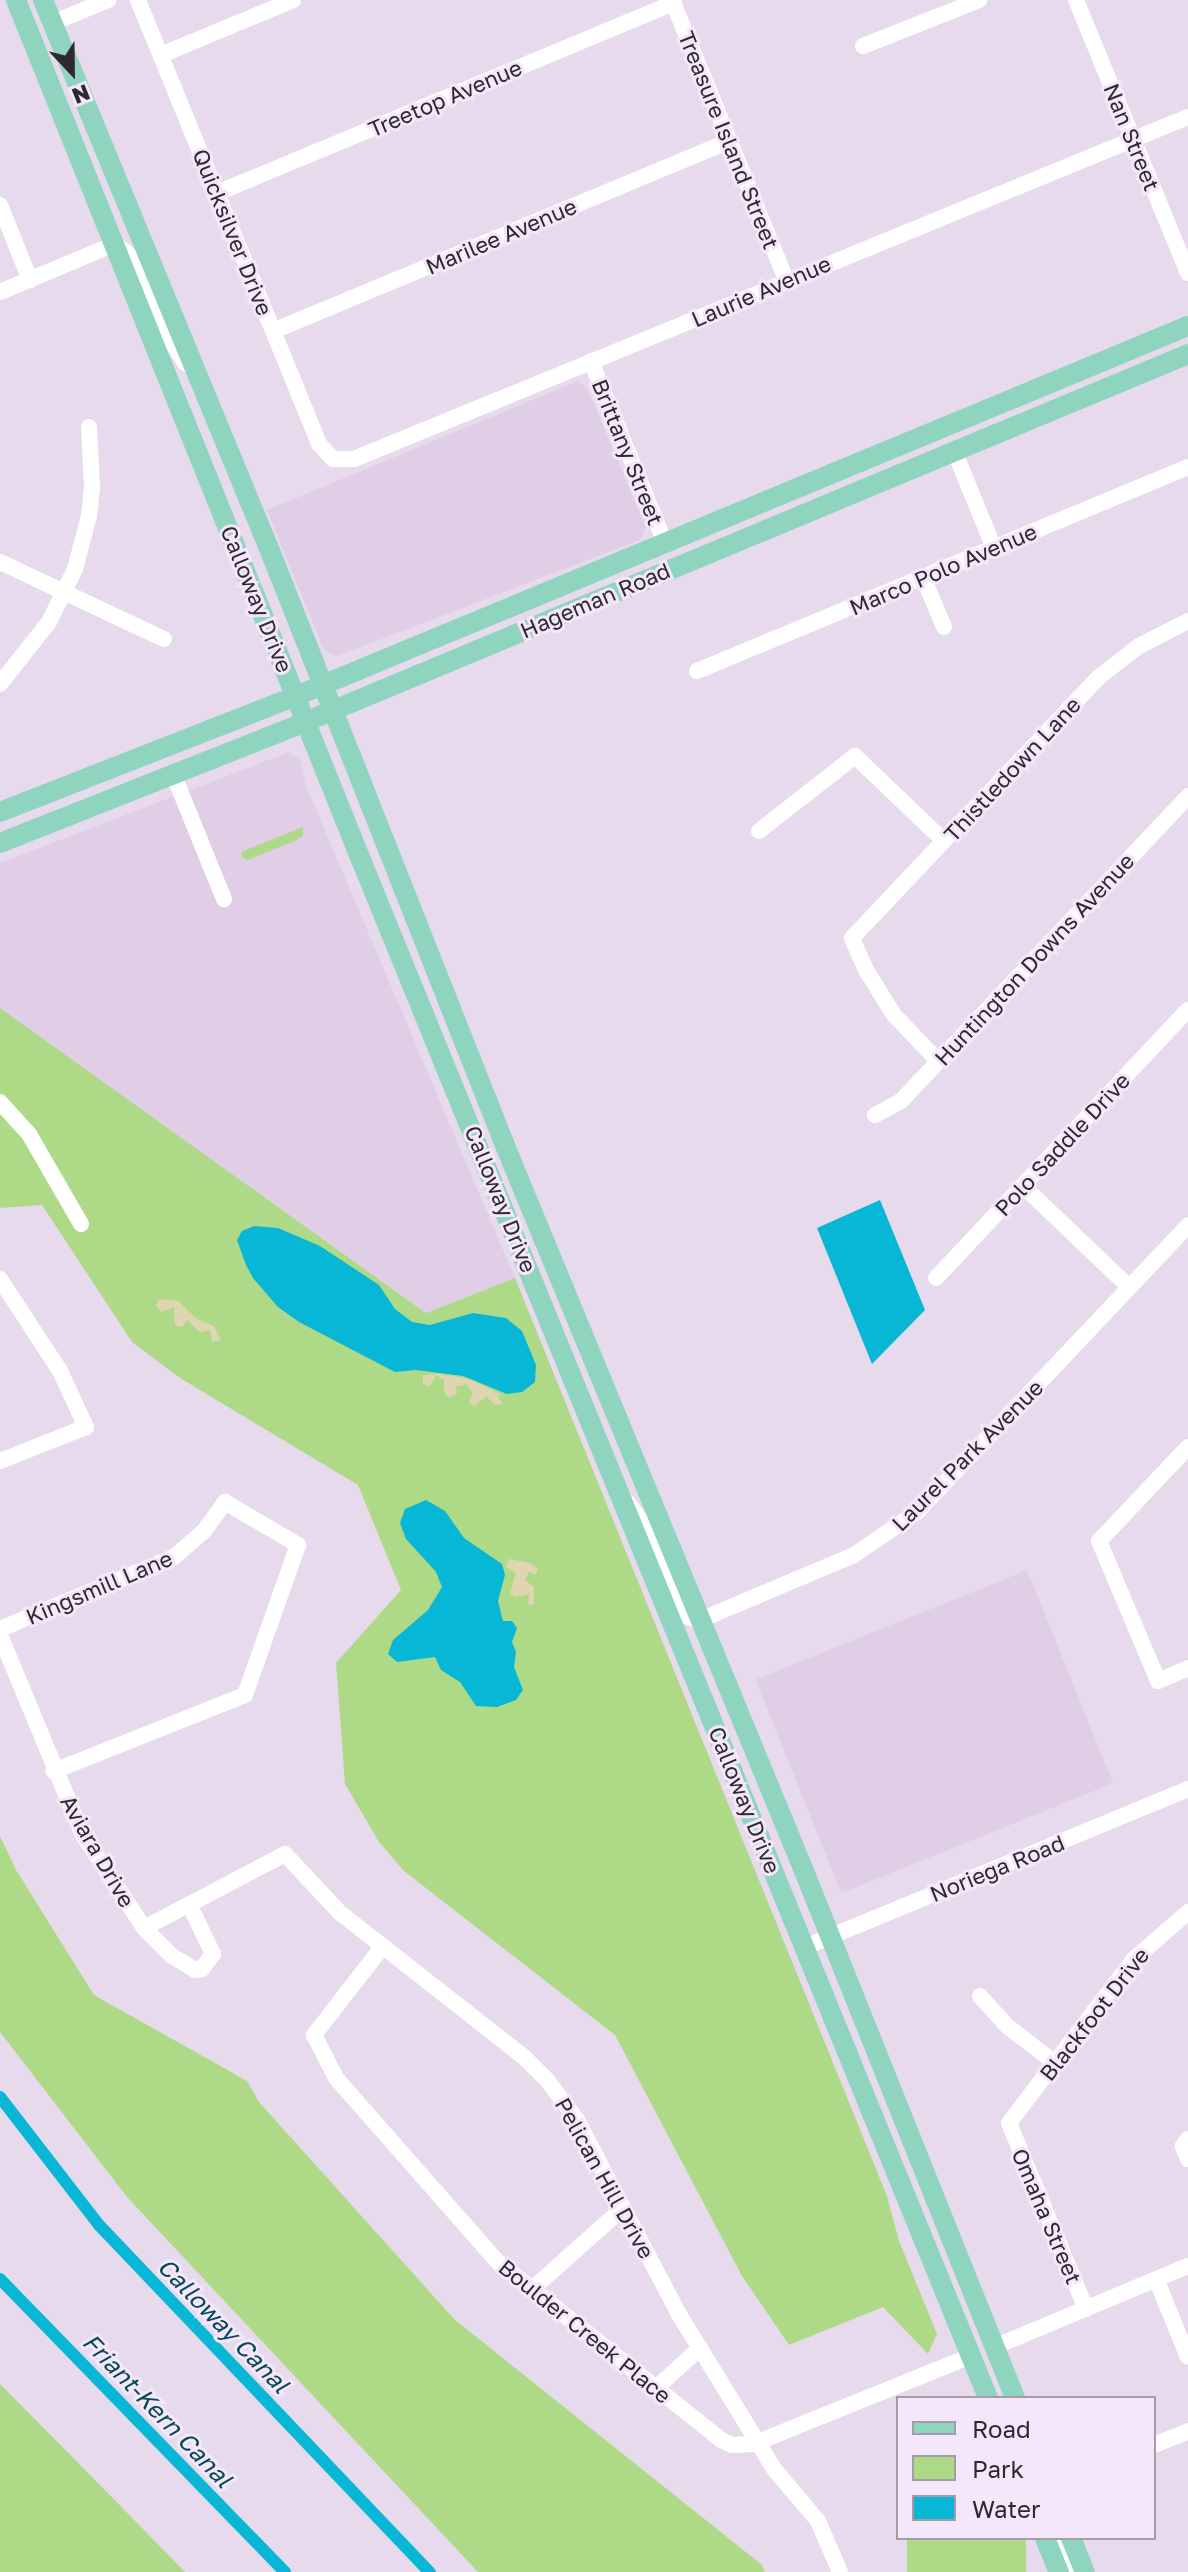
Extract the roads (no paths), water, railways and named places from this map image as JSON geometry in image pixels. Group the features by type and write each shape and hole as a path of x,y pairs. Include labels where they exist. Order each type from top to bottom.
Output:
{"main road":[{"name":"Calloway Drive","path":"16,0 305,722 987,2396"},
{"path":"28,0 39,20 52,23"},
{"name":"Calloway Drive","path":"43,0 1014,2396"},
{"name":"Hageman Road","path":"0,812 296,696 1188,326"},
{"path":"1080,398 1113,374 1188,341"},
{"name":"Hageman Road","path":"0,843 174,776 1188,354"},
{"path":"955,453 968,433 1060,393 1095,365"},
{"path":"780,523 814,498 907,458 913,440"},
{"path":"539,623 563,605 660,561 665,543"},
{"path":"56,821 63,803 146,768 172,746"},
{"path":"917,2221 944,2256 976,2335 994,2347"},
{"path":"971,2356 991,2370 1001,2396"},
{"path":"1046,2540 1059,2572"},
{"path":"1072,2540 1085,2572"}],"street":[{"path":"52,23 108,0"},
{"name":"Quicksilver Drive","path":"138,0 319,444 333,459"},
{"path":"161,55 293,0"},
{"path":"863,46 979,0"},
{"name":"Nan Street","path":"1076,0 1188,273"},
{"name":"Treasure Island Street","path":"673,2 786,280"},
{"name":"Treetop Avenue","path":"217,193 673,2"},
{"name":"Laurie Avenue","path":"333,459 354,459 1188,117"},
{"name":"Marilee Avenue","path":"273,331 729,141"},
{"path":"0,205 30,280"},
{"path":"0,292 115,244 135,259 164,330 203,390"},
{"name":"Brittany Street","path":"591,361 665,543"},
{"path":"0,684 34,646 65,593 89,516 92,471 89,427"},
{"path":"955,453 994,548"},
{"name":"Marco Polo Avenue","path":"697,671 1188,467"},
{"path":"0,562 164,639"},
{"path":"923,577 944,627"},
{"name":"Thistledown Lane","path":"938,1061 911,1035 878,993 852,938 1099,677 1139,646 1188,621"},
{"path":"759,831 855,756 944,841"},
{"path":"174,776 224,899"},
{"name":"Huntington Downs Avenue","path":"875,1115 901,1101 1184,808"},
{"name":"Polo Saddle Drive","path":"936,1278 1188,1010"},
{"path":"0,1102 29,1134 81,1224"},
{"path":"1023,1186 1129,1287"},
{"name":"Laurel Park Avenue","path":"700,1620 854,1555 899,1528 1188,1225"},
{"path":"0,1279 60,1371 86,1427 0,1461"},
{"path":"1188,1447 1099,1541 1158,1681 1188,1668"},
{"path":"621,1493 650,1532 688,1617 700,1620"},
{"name":"Kingsmill Lane","path":"0,1629 166,1562 204,1531 225,1502 298,1545 245,1695 54,1771"},
{"name":"Aviara Drive","path":"0,1635 83,1835 144,1928 195,1970 207,1966 213,1954 189,1904"},
{"name":"Noriega Road","path":"805,1947 1188,1789"},
{"name":"Pelican Hill Drive","path":"189,1904 285,1854 320,1895 525,2058 547,2080 577,2120 700,2348 757,2443 774,2469 818,2521 840,2572"},
{"path":"144,1928 189,1904"},
{"name":"Blackfoot Drive","path":"1009,2123 1134,1959 1188,1912"},
{"name":"Boulder Creek Place","path":"383,1946 314,2035 336,2078 351,2098 497,2261 531,2290 721,2440 742,2446 757,2443"},
{"path":"980,1996 1007,2026 1055,2063"},
{"name":"Omaha Street","path":"1009,2123 1086,2309"},
{"path":"1188,2139 1183,2146 1188,2159"},
{"path":"531,2290 623,2208"},
{"path":"994,2347 1188,2266"},
{"path":"1156,2279 1188,2357"},
{"path":"655,2389 700,2348"},
{"path":"757,2443 971,2356"},
{"path":"1156,2444 1188,2431"},
{"path":"1054,2540 1072,2572"}],"water":[{"path":"880,1200 925,1310 872,1364 817,1228"},
{"path":"254,1226 278,1228 320,1246 379,1285 395,1309 412,1322 430,1325 473,1313 506,1318 522,1331 536,1365 535,1382 522,1392 507,1394 463,1376 416,1370 395,1372 299,1322 278,1307 246,1265 237,1240 242,1231"},
{"path":"426,1500 445,1511 464,1538 502,1564 505,1575 498,1601 503,1621 512,1621 517,1628 512,1642 516,1652 514,1667 523,1690 516,1700 497,1707 476,1706 460,1682 441,1670 435,1657 397,1662 388,1654 393,1640 428,1610 442,1587 436,1572 406,1539 400,1523 405,1509"}],"waterway":[{"name":"Calloway Canal","path":"0,2097 99,2225 430,2572"},
{"name":"Friant-Kern Canal","path":"0,2279 285,2572"}]}
